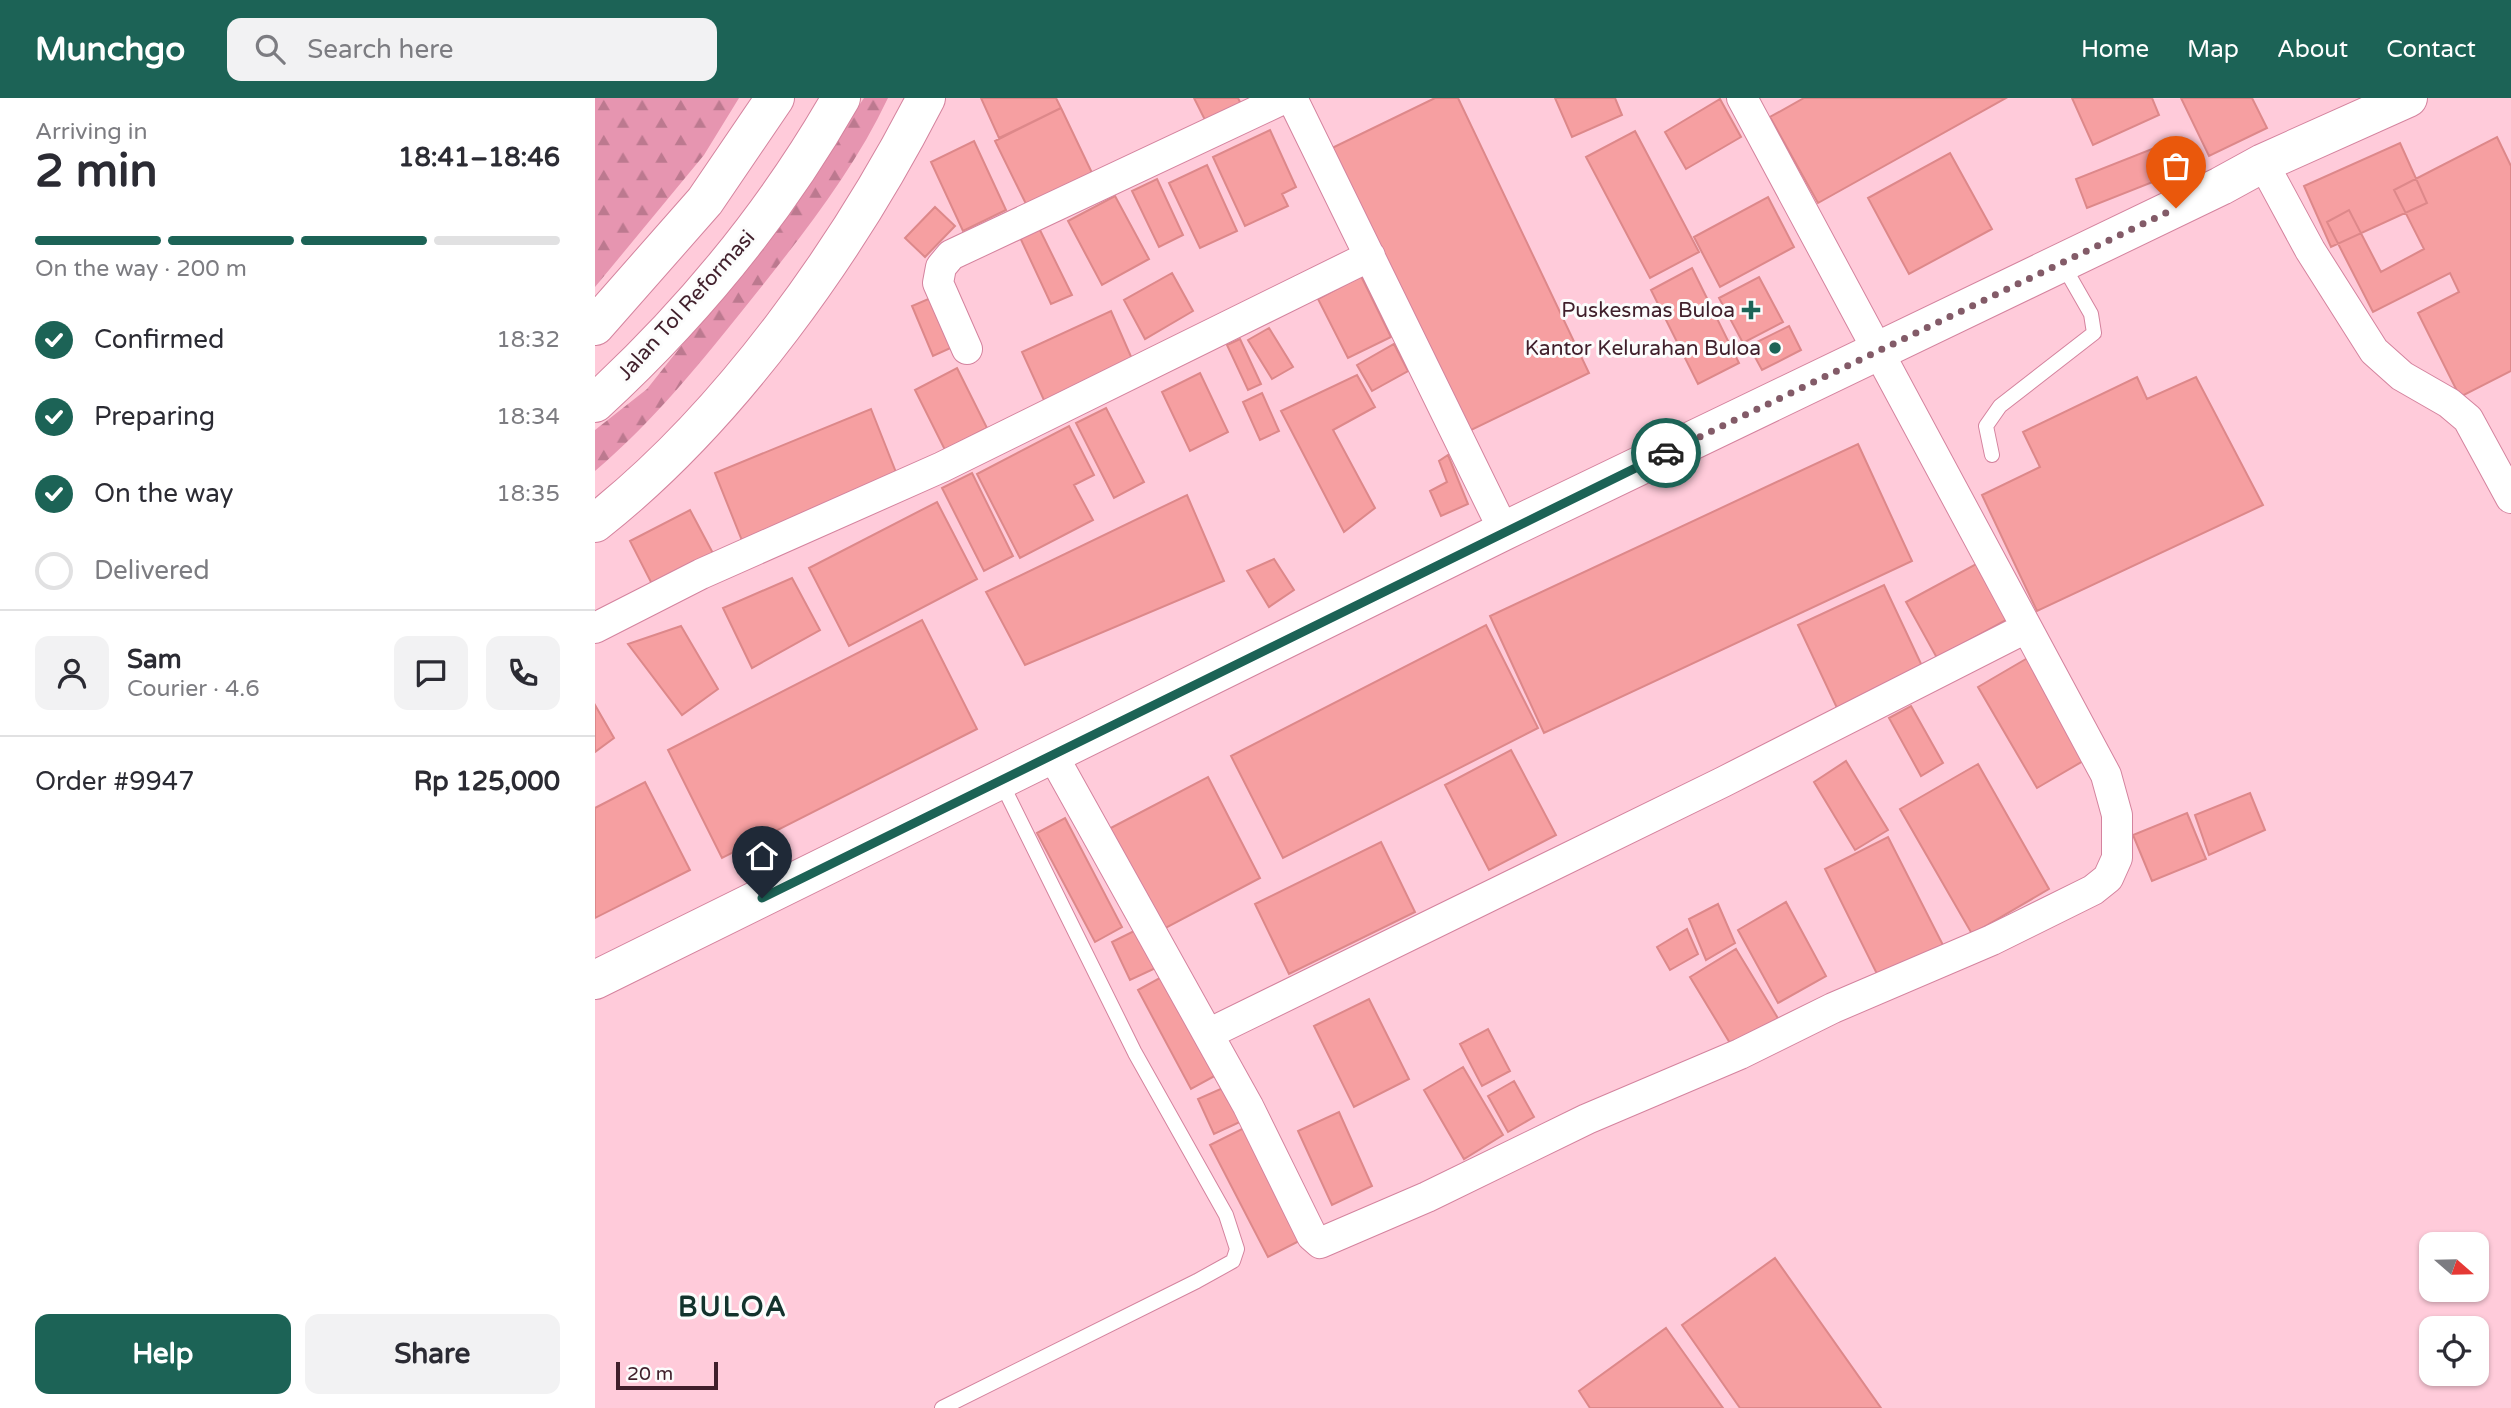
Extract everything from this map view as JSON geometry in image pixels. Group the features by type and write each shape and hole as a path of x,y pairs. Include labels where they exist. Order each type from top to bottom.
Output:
{"main road":[{"path":"595,326 705,201 775,98"},
{"name":"Jalan Tol Reformasi","path":"595,403 643,358 748,240 841,98"},
{"path":"595,523 707,419 820,278 896,156 926,98"},
{"path":"595,980 1504,531 1877,354 2263,163 2408,98"}],"street":[{"path":"967,349 937,283 941,267 951,256 1285,98"},
{"path":"1292,98 1504,531"},
{"path":"1052,754 1208,1034 1312,1236 1317,1242 1324,1243 1587,1119 1740,1054 1833,1008 1992,940 2094,890 2108,878 2117,858 2117,815 2106,775 1954,487 1877,354 1742,98"},
{"path":"2263,163 2310,250 2374,351 2402,376 2449,403 2468,419 2511,498"},
{"path":"595,628 701,574 941,467 1370,256"},
{"path":"1208,1034 1723,782 2027,628"}],"lane":[{"path":"1992,455 1986,431 1991,416 2094,332 2091,314 2062,263"},
{"path":"942,1408 1197,1281 1233,1261 1237,1249 1226,1215 1135,1053 1000,780"}],"green space":[{"path":"595,98 739,98 704,155 595,287"},
{"path":"864,98 888,98 859,152 807,228 695,368 637,432 595,471 595,430 647,389 786,214"}],"building":[{"path":"981,98 1056,98 1061,108 999,138"},
{"path":"1194,98 1238,98 1244,110 1209,128"},
{"path":"1435,98 1458,98 1589,373 1465,433 1330,149"},
{"path":"1555,98 1615,98 1622,115 1572,137"},
{"path":"1804,98 2006,98 1818,203 1770,117"},
{"path":"2072,98 2152,98 2159,115 2093,145"},
{"path":"2181,98 2252,98 2267,128 2209,156"},
{"path":"1720,99 1741,137 1686,169 1665,132"},
{"path":"1061,108 1094,177 1029,210 995,141"},
{"path":"1270,130 1296,187 1282,194 1288,206 1245,226 1213,157"},
{"path":"1635,131 1699,252 1650,278 1586,157"},
{"path":"2497,137 2511,166 2511,371 2460,397 2418,313 2459,292 2450,273 2373,312 2327,222 2349,210 2381,272 2424,249 2394,190"},
{"path":"974,141 1006,210 963,231 931,162"},
{"path":"2400,143 2427,203 2331,247 2304,186"},
{"path":"2162,145 2173,174 2087,208 2076,179"},
{"path":"1950,153 1992,229 1909,274 1868,198"},
{"path":"1207,165 1237,231 1200,248 1169,183"},
{"path":"1157,179 1183,235 1159,247 1132,191"},
{"path":"1115,196 1149,259 1102,285 1068,221"},
{"path":"1768,197 1794,247 1720,287 1694,237"},
{"path":"935,207 955,226 925,257 905,238"},
{"path":"1036,222 1072,295 1051,304 1017,231"},
{"path":"1692,268 1739,363 1698,384 1651,290"},
{"path":"1172,273 1193,311 1145,339 1124,300"},
{"path":"1361,276 1391,337 1348,358 1318,299"},
{"name":"Puskesmas Buloa","path":"1759,277 1783,322 1743,343 1719,298"},
{"path":"933,297 955,346 933,356 912,306"},
{"path":"1111,311 1136,368 1048,409 1022,352"},
{"name":"Kantor Kelurahan Buloa","path":"1789,326 1801,350 1762,370 1749,346"},
{"path":"1269,328 1293,367 1272,379 1248,340"},
{"path":"1240,339 1261,384 1248,390 1227,345"},
{"path":"1394,344 1408,371 1372,391 1357,365"},
{"path":"957,368 987,428 945,450 915,390"},
{"path":"1200,373 1228,432 1190,451 1162,392"},
{"path":"1357,375 1375,407 1333,430 1375,508 1344,532 1281,411"},
{"path":"2137,377 2147,399 2196,377 2263,505 2037,611 1982,495 2040,467 2023,432"},
{"path":"1262,393 1279,431 1260,440 1243,402"},
{"path":"1106,408 1144,482 1114,498 1076,423"},
{"path":"871,409 899,480 743,543 715,473"},
{"path":"1069,426 1094,475 1074,485 1093,520 1020,558 977,474"},
{"path":"1858,444 1912,561 1544,733 1490,616"},
{"path":"1448,455 1468,504 1441,516 1430,491 1447,482 1439,461"},
{"path":"972,473 1013,556 984,571 942,488"},
{"path":"1187,495 1224,581 1025,665 986,592"},
{"path":"937,502 977,579 849,646 809,568"},
{"path":"690,510 715,557 654,588 630,541"},
{"path":"1274,559 1294,590 1269,607 1247,571"},
{"path":"1978,563 2008,619 1937,658 1906,602"},
{"path":"792,578 820,630 752,668 723,608"},
{"path":"1884,585 1923,668 1837,708 1798,625"},
{"path":"922,620 977,729 722,858 668,750"},
{"path":"1486,625 1538,728 1283,858 1231,756"},
{"path":"681,626 718,689 682,715 628,644"},
{"path":"2031,656 2090,757 2037,788 1978,687"},
{"path":"595,705 614,738 595,752"},
{"path":"1911,706 1943,763 1921,776 1889,718"},
{"path":"1511,750 1556,835 1489,870 1445,785"},
{"path":"1846,761 1888,830 1855,850 1814,782"},
{"path":"1978,764 2049,889 1972,934 1900,809"},
{"path":"1208,777 1260,878 1158,932 1105,831"},
{"path":"645,782 690,870 595,918 595,808"},
{"path":"2250,793 2265,830 2209,855 2195,815"},
{"path":"2187,813 2206,859 2152,881 2133,835"},
{"path":"1065,818 1122,927 1095,942 1037,833"},
{"path":"1888,837 1944,947 1880,980 1825,869"},
{"path":"1381,842 1415,912 1289,974 1255,904"},
{"path":"1786,902 1826,976 1778,1003 1738,930"},
{"path":"1718,904 1735,943 1706,960 1689,919"},
{"path":"1142,927 1160,966 1130,980 1112,942"},
{"path":"1687,929 1698,954 1670,970 1657,947"},
{"path":"1736,949 1779,1020 1733,1048 1690,977"},
{"path":"1167,974 1220,1073 1191,1089 1138,990"},
{"path":"1369,999 1409,1079 1354,1107 1314,1026"},
{"path":"1488,1029 1510,1071 1482,1086 1460,1044"},
{"path":"1463,1067 1503,1135 1464,1159 1424,1090"},
{"path":"1514,1081 1534,1117 1508,1132 1488,1096"},
{"path":"1225,1087 1242,1121 1214,1134 1198,1099"},
{"path":"1339,1112 1372,1186 1332,1205 1298,1131"},
{"path":"1246,1127 1303,1239 1268,1257 1210,1145"},
{"path":"1775,1258 1881,1408 1740,1408 1682,1325"},
{"path":"1666,1328 1723,1408 1590,1408 1579,1391"}],"way so far":[{"path":"1666,453 1877,354 2176,208"}],"place":[{"name":"Puskesmas Buloa","path":"1751,310"},
{"name":"Kantor Kelurahan Buloa","path":"1775,348"}],"district":[{"name":"BULOA","path":"733,1306"}],"route":[{"path":"762,898 1666,453"}]}
